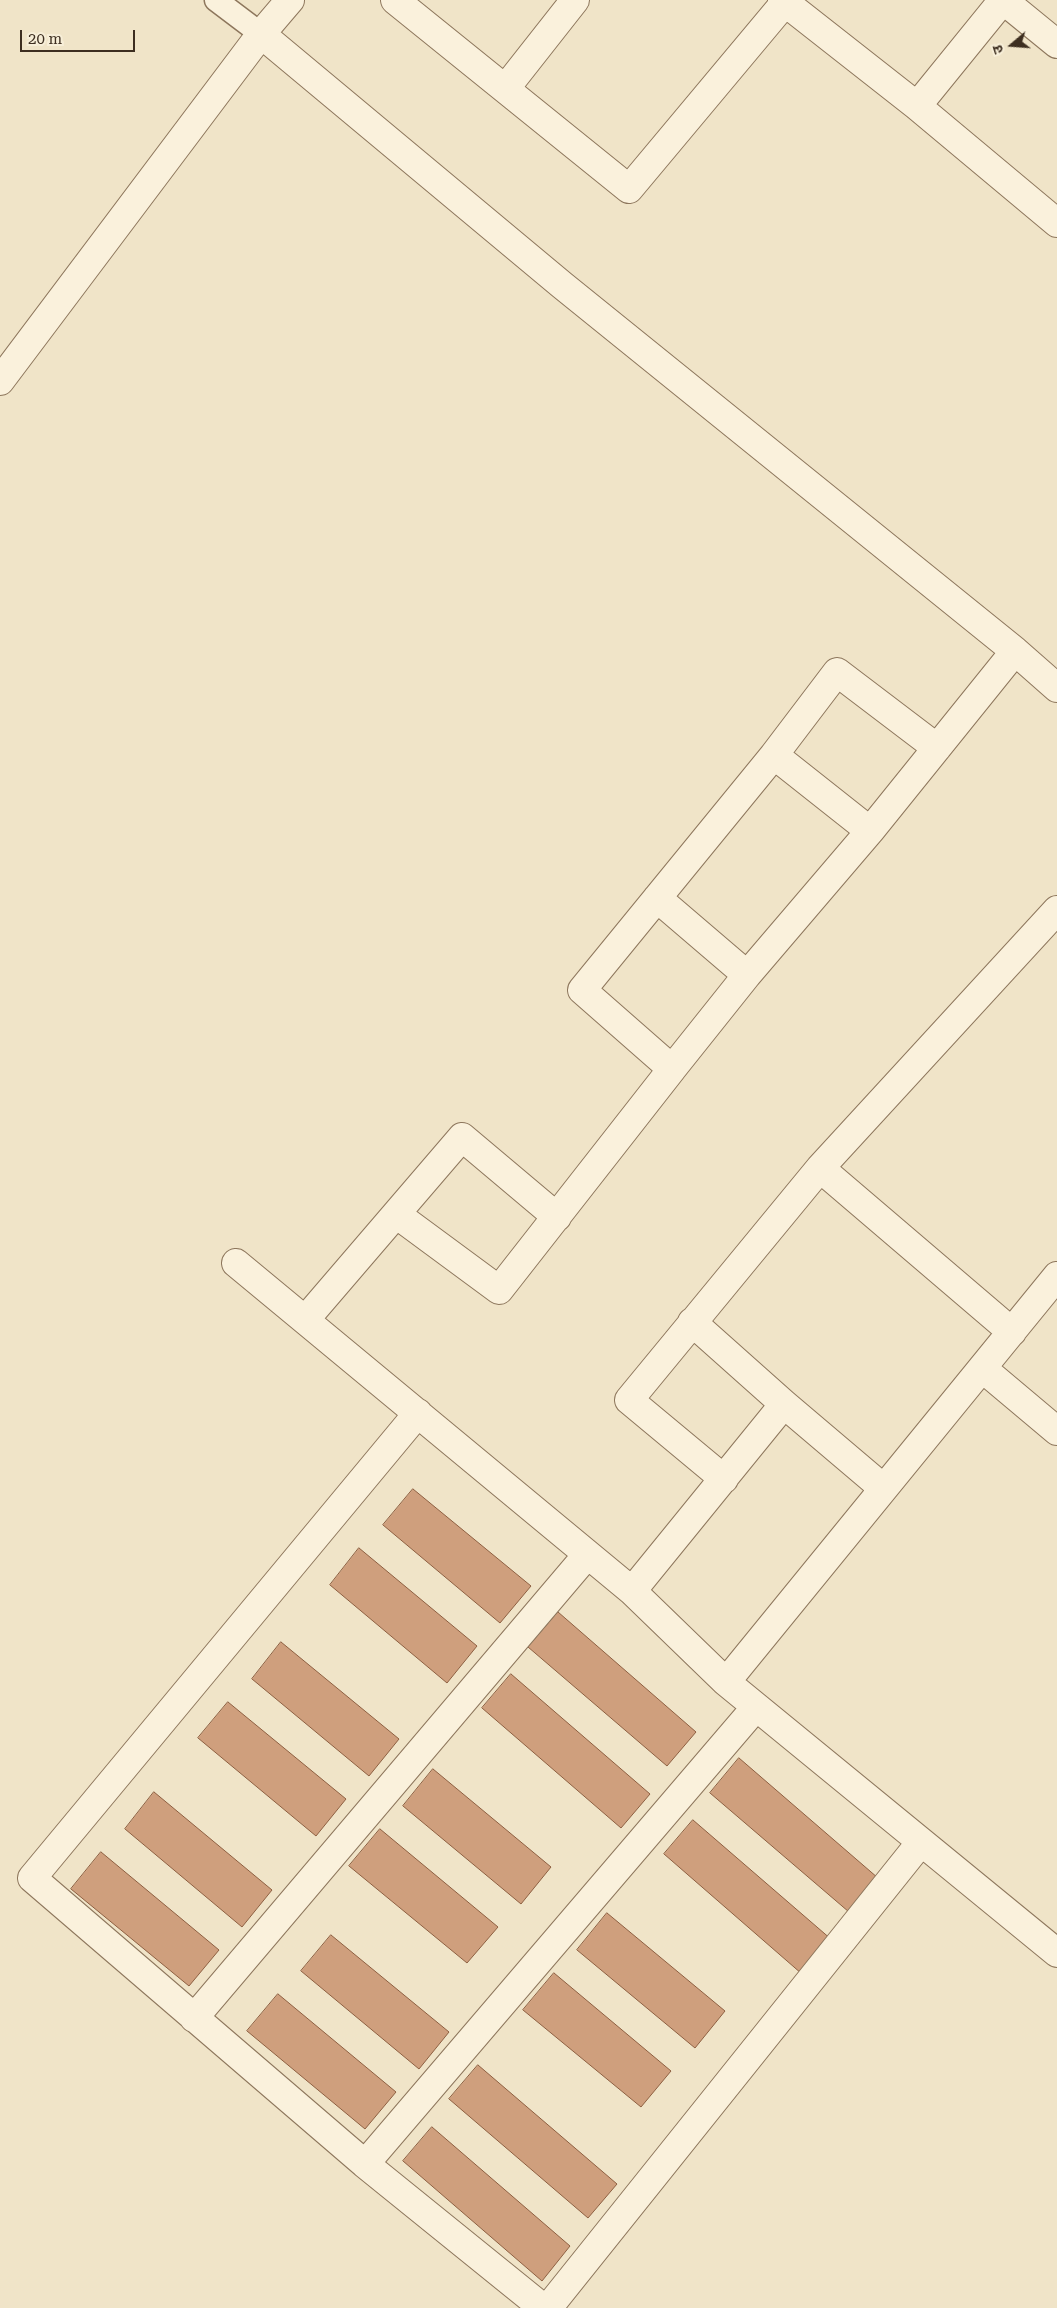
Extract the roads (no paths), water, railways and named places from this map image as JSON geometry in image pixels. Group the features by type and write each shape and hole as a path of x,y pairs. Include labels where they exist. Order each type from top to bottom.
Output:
{"street":[{"path":"0,381 261,34 290,0"},
{"path":"394,0 629,189 785,1 917,106 1057,223"},
{"path":"505,89 575,0"},
{"path":"917,106 1003,0 1057,44"},
{"path":"261,34 569,291 1015,651 1057,688"},
{"path":"396,1214 499,1290 747,975 870,831 1015,651"},
{"path":"672,1070 582,990 774,755 837,672 937,748"},
{"path":"774,755 870,831"},
{"path":"657,898 747,975"},
{"path":"724,1478 629,1400 820,1168 1057,910"},
{"path":"305,1320 462,1137 557,1217"},
{"path":"820,1168 1012,1332"},
{"path":"236,1263 632,1592 726,1682 1057,1953"},
{"path":"726,1682 1057,1276"},
{"path":"692,1322 784,1404 883,1488"},
{"path":"982,1368 1057,1431"},
{"path":"632,1592 784,1404"},
{"path":"418,1413 32,1878 365,2164 543,2308"},
{"path":"194,2018 587,1555"},
{"path":"365,2164 756,1707"},
{"path":"548,2308 921,1842"}],"lane":[{"path":"216,0 261,34"}]}
